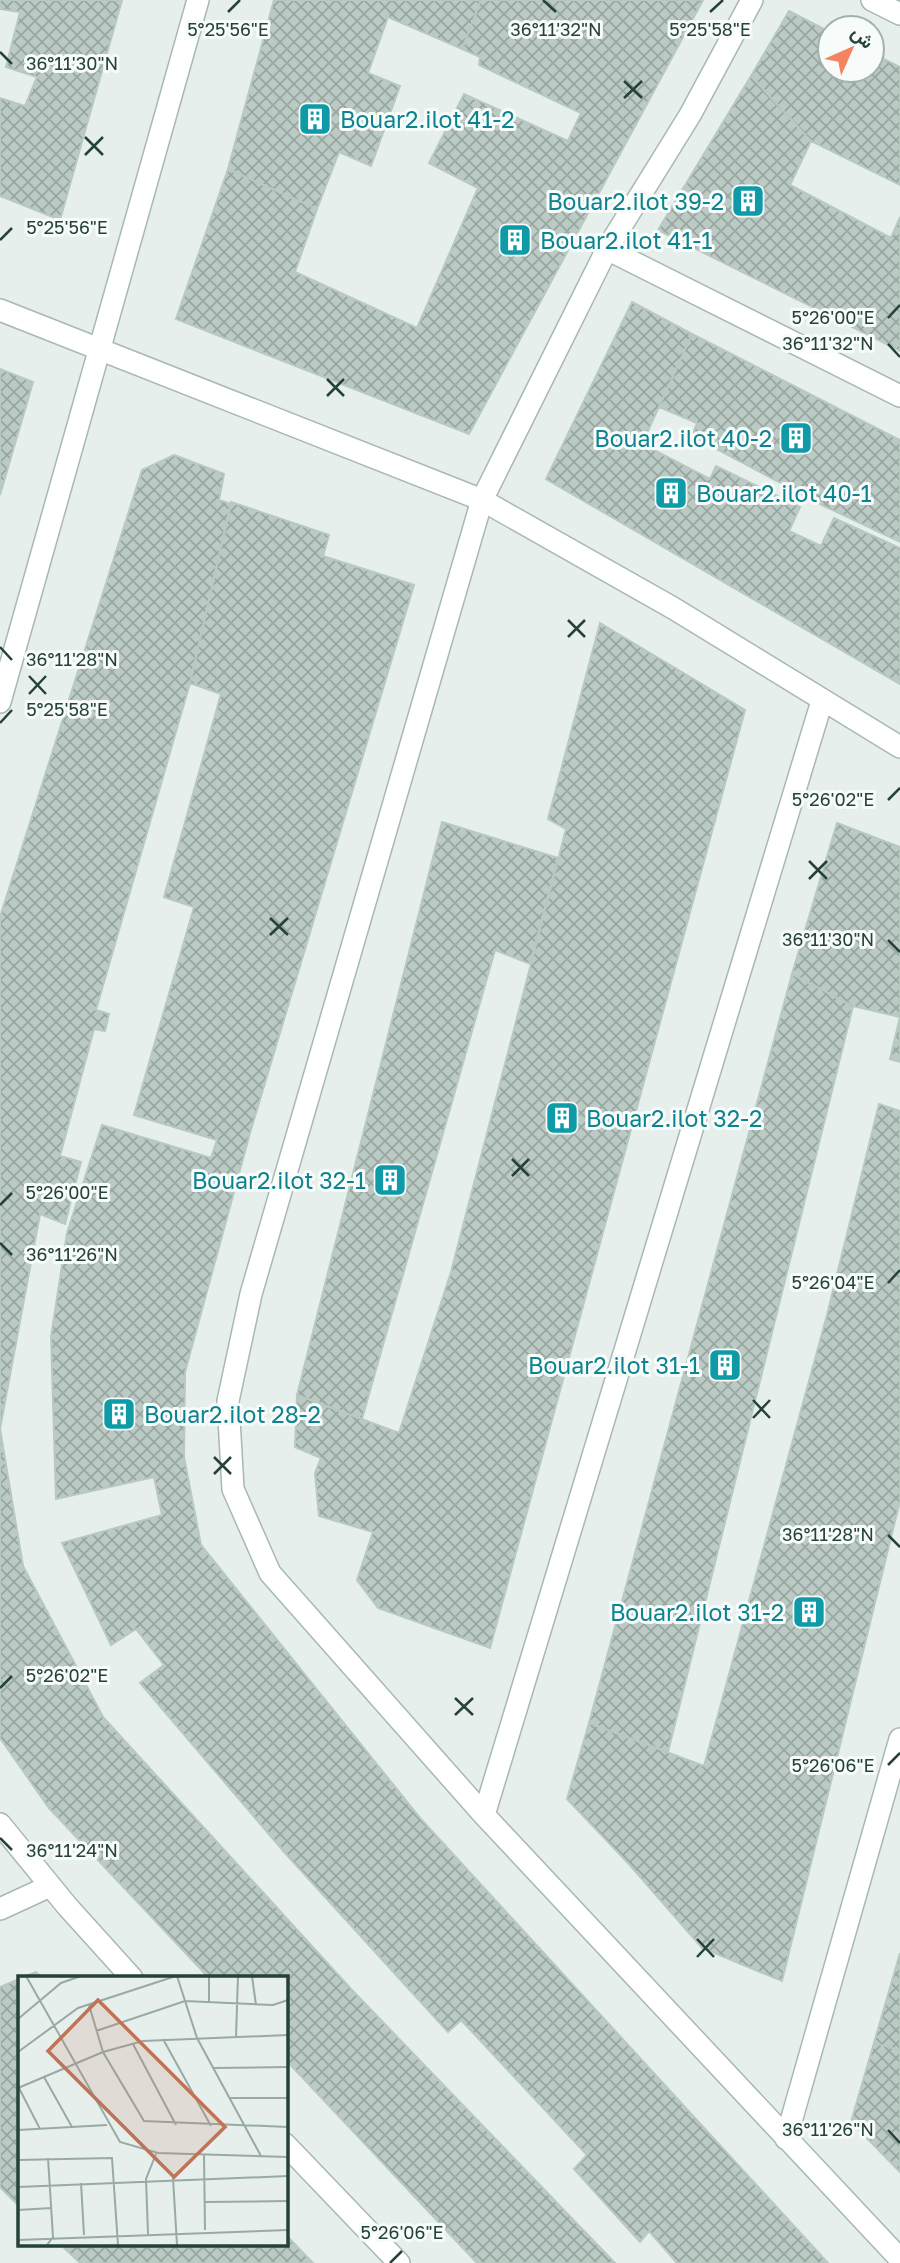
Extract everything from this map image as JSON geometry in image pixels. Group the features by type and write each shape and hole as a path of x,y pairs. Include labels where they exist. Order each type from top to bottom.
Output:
{"street":[{"path":"0,702 198,0"},
{"path":"752,0 690,115 607,249 482,500 251,1294 228,1401 233,1489 270,1573 484,1815 900,2259"},
{"path":"872,0 900,14"},
{"path":"607,249 900,396"},
{"path":"0,310 482,500 673,608 900,747"},
{"path":"484,1815 822,701"},
{"path":"786,2139 900,1739"},
{"path":"0,1824 50,1886 130,1976"},
{"path":"0,1909 50,1886"},
{"path":"287,2146 399,2263"}],"building":[{"path":"0,0 122,0 60,220 0,196 0,98 25,106 37,77 6,67 20,12 0,9"},
{"name":"Bouar2.ilot 41-2","path":"274,0 481,0 462,49 388,17 368,73 400,86 371,166 339,152 317,209 228,169"},
{"name":"Bouar2.ilot 41-1","path":"481,0 703,0 469,434 176,319 228,169 317,209 295,272 417,328 478,188 429,163 464,94 568,141 581,113 479,65 480,57 462,49"},
{"path":"789,11 816,25 816,84 886,84 886,60 900,67 900,185 811,141 751,76"},
{"name":"Bouar2.ilot 39-2","path":"751,76 811,141 790,185 891,238 900,217 900,351 658,230"},
{"name":"Bouar2.ilot 40-1","path":"632,302 692,334 642,444 710,479 716,466 800,507 789,531 821,546 834,518 900,548 900,684 546,479"},
{"name":"Bouar2.ilot 40-2","path":"692,334 900,440 900,542 824,506 692,436 697,423 659,407"},
{"path":"0,369 33,382 0,495"},
{"path":"174,455 224,474 219,500 231,504 190,683 96,1010 109,1014 105,1031 94,1029 60,1156 81,1162 65,1224 40,1214 0,1429 0,917 142,470"},
{"name":"Bouar2.ilot 28-2","path":"231,502 329,535 323,556 414,585 250,1133 185,1372 184,1457 201,1545 420,1818 828,2263 677,2263 649,2231 640,2242 574,2169 587,2155 461,2020 448,2032 285,1853 140,1683 164,1665 136,1629 111,1645 62,1543 162,1515 154,1477 56,1499 51,1337 67,1233 102,1125 211,1158 217,1140 134,1115 194,907 164,897 221,694 190,683"},
{"name":"Bouar2.ilot 32-2","path":"600,623 745,710 490,1648 378,1608 357,1580 373,1532 319,1516 315,1473 321,1458 295,1447 297,1395 399,1433 451,1272 566,829 548,819"},
{"name":"Bouar2.ilot 32-1","path":"442,822 558,858 530,964 495,950 362,1419 297,1395"},
{"path":"837,823 900,847 900,1017 853,1006 792,974"},
{"name":"Bouar2.ilot 31-1","path":"792,974 853,1006 668,1752 589,1723"},
{"path":"900,1017 900,1062 890,1059"},
{"name":"Bouar2.ilot 31-2","path":"879,1104 900,1111 900,1501 782,1981 702,1948 628,1863 567,1799 589,1723 704,1766 827,1315"},
{"path":"0,1429 23,1566 103,1717 352,1990 615,2263 477,2263 287,2061 287,1976 207,1976 49,1808 0,1738"},
{"path":"900,1953 900,2050 874,2043"},
{"path":"18,1979 18,2205 0,2187 0,1987"},
{"path":"874,2043 900,2050 900,2172 851,2122"},
{"path":"287,2236 313,2263 80,2263 62,2246 287,2246"}],"place":[{"name":"Bouar2.ilot 41-2","path":"315,119"},
{"name":"Bouar2.ilot 39-2","path":"748,201"},
{"name":"Bouar2.ilot 41-1","path":"515,240"},
{"name":"Bouar2.ilot 40-2","path":"796,438"},
{"name":"Bouar2.ilot 40-1","path":"671,493"},
{"name":"Bouar2.ilot 32-2","path":"562,1118"},
{"name":"Bouar2.ilot 32-1","path":"390,1180"},
{"name":"Bouar2.ilot 31-1","path":"725,1365"},
{"name":"Bouar2.ilot 28-2","path":"119,1414"},
{"name":"Bouar2.ilot 31-2","path":"809,1612"}]}
